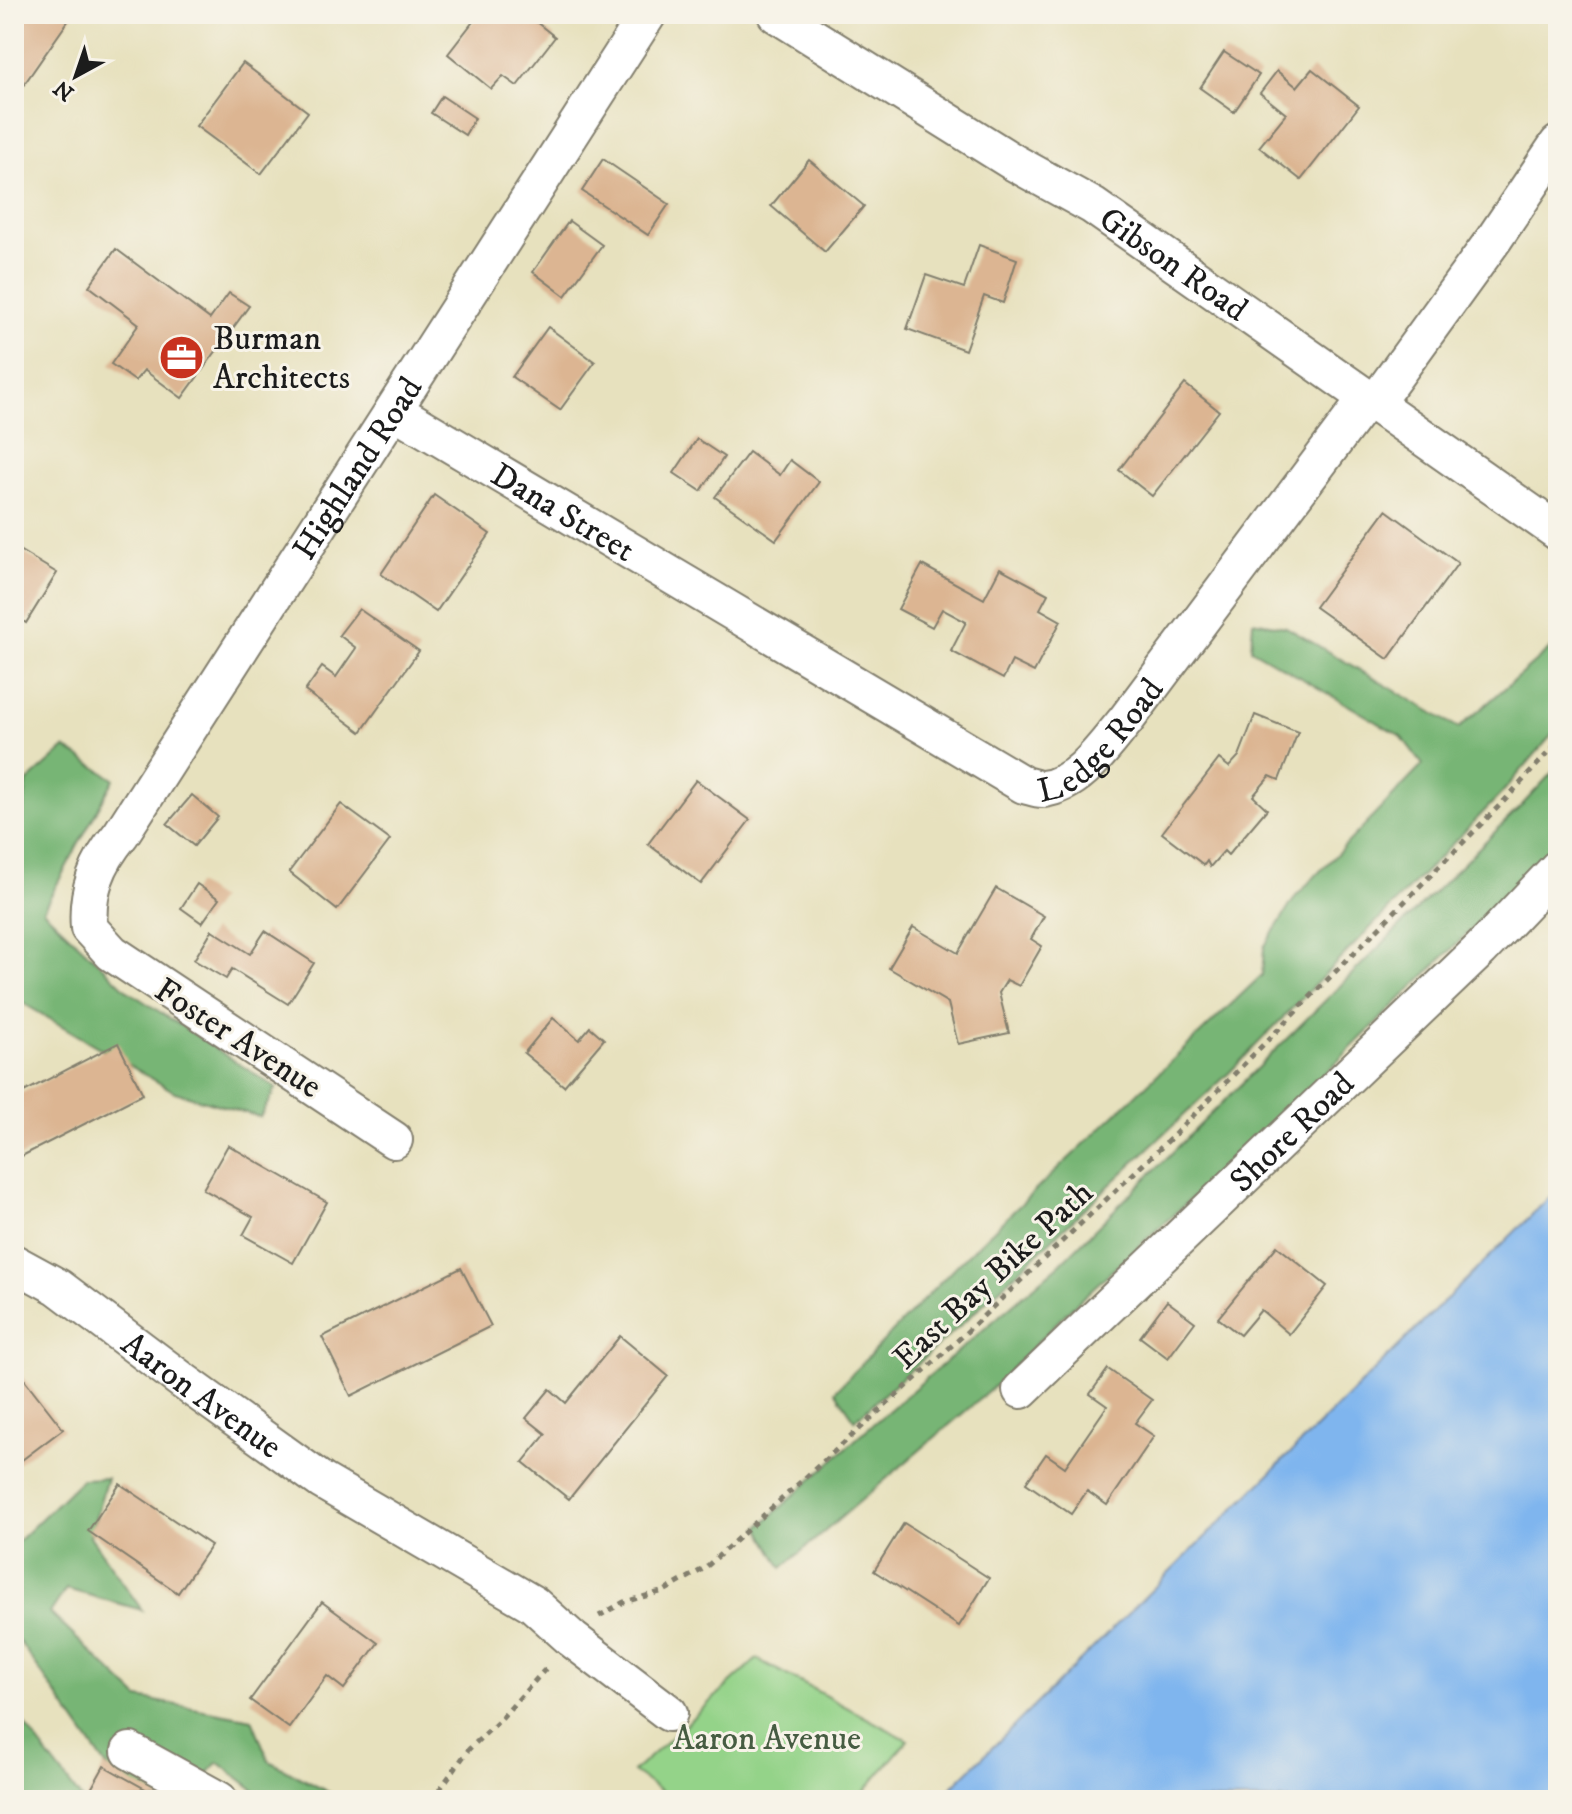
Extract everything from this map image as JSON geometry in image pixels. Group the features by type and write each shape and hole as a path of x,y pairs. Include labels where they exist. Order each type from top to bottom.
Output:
{"street":[{"name":"Highland Road","path":"89,928 90,892 104,854 121,834 395,411 648,14"},
{"name":"Gibson Road","path":"776,14 1013,162 1093,206 1558,532"},
{"name":"Ledge Road","path":"730,612 1024,785 1042,789 1068,780 1093,760 1126,720 1486,251 1558,144"},
{"name":"Dana Street","path":"395,411 730,612"},
{"name":"Shore Road","path":"1021,1390 1481,949 1558,868"},
{"name":"Foster Avenue","path":"89,928 112,953 394,1140"},
{"name":"Aaron Avenue","path":"14,1263 58,1287 322,1481 533,1604 572,1639 669,1713"},
{"path":"130,1751 219,1800"}],"path":[{"name":"East Bay Bike Path","path":"432,1800 469,1749 498,1722 572,1639 601,1614 624,1602 664,1591 705,1568 957,1341 1171,1138 1505,800 1558,742"}],"green space":[{"path":"1253,621 1286,627 1459,728 1558,642 1558,728 1501,794 1229,1073 855,1420 835,1391 961,1261 1262,975 1264,947 1296,896 1423,765 1401,736 1251,649"},
{"path":"65,748 114,779 43,910 128,991 276,1088 260,1117 175,1092 14,998 14,878 27,782"},
{"path":"1558,766 1558,841 1535,867 1287,1111 1069,1310 996,1385 782,1568 759,1527 866,1430 1060,1264"},
{"path":"107,1478 90,1536 142,1610 66,1589 50,1613 139,1698 252,1719 269,1761 343,1800 267,1800 218,1762 185,1800 130,1800 14,1638 14,1542 82,1479"},
{"name":"Aaron Avenue","path":"757,1659 908,1740 857,1800 674,1800 633,1772"},
{"path":"14,1711 82,1800 14,1800"}],"water":[{"path":"1558,1189 1558,1800 939,1800"}],"building":[{"path":"14,14 73,14 18,93 14,90"},
{"path":"479,14 526,14 555,37 517,86 503,76 491,89 448,54"},
{"path":"1224,52 1259,75 1234,112 1200,88"},
{"path":"243,63 308,112 261,174 196,126"},
{"path":"1312,69 1359,106 1301,180 1259,147 1286,114 1260,93 1277,71 1297,87"},
{"path":"442,96 475,118 465,135 431,113"},
{"path":"603,159 669,204 648,235 582,191"},
{"path":"809,160 864,206 825,252 771,206"},
{"path":"569,221 602,245 565,296 533,272"},
{"path":"979,245 1017,259 1003,303 984,296 965,350 907,329 926,275 964,288"},
{"path":"116,249 210,319 229,293 249,306 182,398 144,370 135,381 111,364 139,324 89,286"},
{"path":"548,327 595,362 560,410 512,377"},
{"path":"1185,384 1219,411 1152,496 1119,470"},
{"path":"697,439 724,457 701,491 674,473"},
{"path":"749,452 780,475 790,460 819,482 776,540 715,497"},
{"path":"434,495 490,534 436,612 381,574"},
{"path":"1386,510 1458,563 1388,659 1315,607"},
{"path":"14,547 57,573 26,623 14,615"},
{"path":"922,565 984,599 1000,568 1048,594 1040,609 1061,621 1034,672 1012,661 1003,679 951,651 966,622 942,609 932,627 898,609"},
{"path":"359,609 419,651 361,732 305,691 322,667 336,677 356,648 339,635"},
{"path":"1255,715 1298,732 1279,780 1270,776 1253,796 1267,809 1228,855 1224,851 1210,867 1207,861 1204,865 1162,833 1219,759 1229,767 1239,756"},
{"path":"696,780 750,820 701,884 648,844"},
{"path":"192,795 218,817 194,846 167,824"},
{"path":"341,804 390,840 337,910 289,872"},
{"path":"197,884 219,899 202,923 181,908"},
{"path":"996,888 1044,916 1031,939 1042,946 1019,986 1007,980 999,993 1009,1033 958,1044 948,1003 889,968 913,927 958,953"},
{"path":"212,930 250,954 265,931 314,963 288,1004 232,969 226,979 194,960"},
{"path":"553,1018 579,1040 590,1027 604,1039 564,1086 524,1053"},
{"path":"118,1043 143,1094 14,1160 14,1097"},
{"path":"228,1145 327,1202 293,1263 243,1235 253,1217 203,1189"},
{"path":"1277,1246 1327,1286 1289,1334 1261,1310 1240,1335 1218,1318"},
{"path":"461,1268 491,1326 351,1396 322,1337"},
{"path":"1167,1301 1195,1322 1168,1358 1140,1337"},
{"path":"620,1336 668,1376 569,1499 523,1462 546,1434 526,1418 550,1389 566,1403"},
{"path":"14,1366 63,1429 14,1466"},
{"path":"1108,1369 1152,1400 1135,1423 1154,1436 1107,1505 1087,1491 1071,1514 1026,1483 1046,1454 1065,1467 1107,1406 1090,1394"},
{"path":"120,1484 211,1545 178,1593 88,1531"},
{"path":"904,1523 989,1578 959,1626 874,1571"},
{"path":"322,1602 378,1643 344,1689 327,1676 289,1728 250,1700"},
{"path":"104,1766 165,1800 85,1800"}],"place":[{"name":"Burman Architects","path":"182,357"}]}
